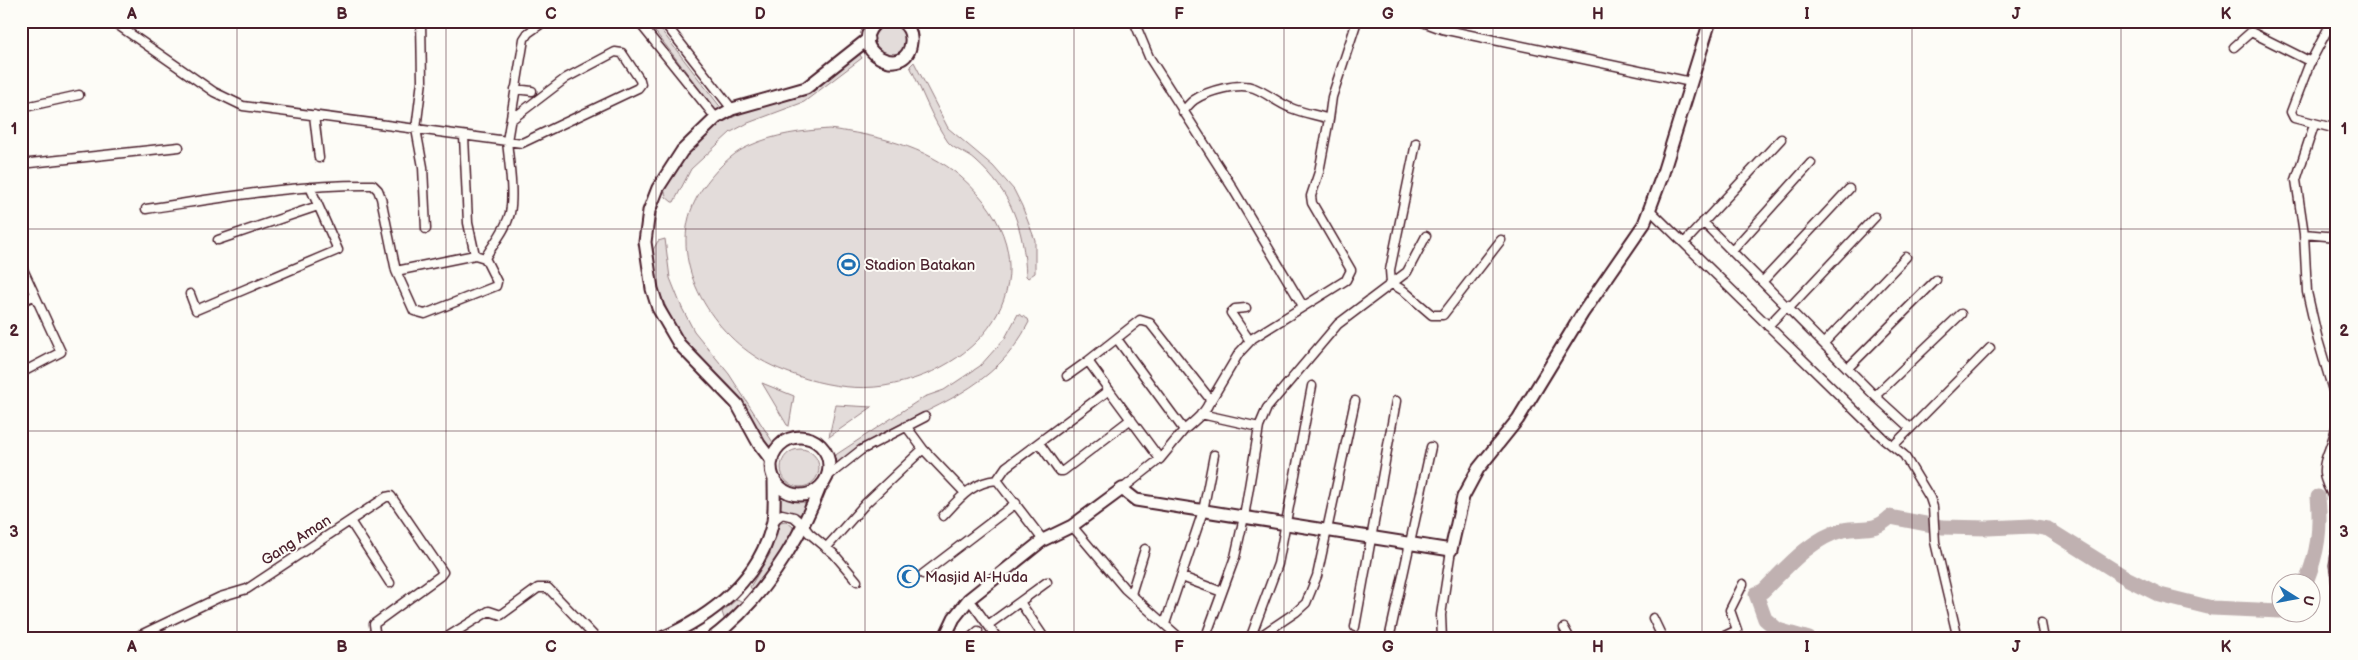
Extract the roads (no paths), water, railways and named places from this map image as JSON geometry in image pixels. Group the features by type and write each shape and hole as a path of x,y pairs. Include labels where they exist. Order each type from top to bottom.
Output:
{"street":[{"path":"112,21 214,92 232,102 262,110 314,115 522,144 638,88 641,84 640,80 622,53 616,52 566,78 511,120"},
{"path":"421,21 422,81 416,129 423,168 426,229"},
{"path":"485,258 503,230 510,212 510,172 507,141 524,39 528,33 545,21"},
{"path":"638,21 716,118"},
{"path":"663,21 732,109"},
{"path":"878,21 872,26 868,39 869,46 877,58 890,61 903,57 911,41 908,29 901,21"},
{"path":"1134,21 1150,57 1232,187 1303,306"},
{"path":"944,639 954,618 969,599 1043,540 1129,495 1184,430 1201,414 1224,380 1232,362 1250,341 1346,280 1351,270 1312,202 1311,196 1319,172 1332,97 1358,21"},
{"path":"1420,21 1442,28 1604,65 1691,82"},
{"path":"1442,639 1441,615 1451,550 1463,497 1478,469 1518,419 1582,314 1644,224 1710,21"},
{"path":"2332,21 2311,62 2291,112 2294,118 2335,128 2337,119"},
{"path":"2234,47 2251,32 2311,62"},
{"path":"772,461 758,444 737,404 679,344 667,326 652,289 648,266 645,242 649,211 658,188 682,151 716,118 732,109 806,88 868,39"},
{"path":"1183,112 1193,101 1201,97 1224,88 1245,85 1256,88 1272,100 1329,119"},
{"path":"515,89 532,91"},
{"path":"21,108 79,95"},
{"path":"314,115 319,158"},
{"path":"2314,124 2296,180 2304,234 2307,292 2318,340 2337,404"},
{"path":"464,136 468,223 475,255"},
{"path":"1684,243 1780,139"},
{"path":"1391,283 1390,270 1416,143"},
{"path":"21,164 179,147"},
{"path":"1732,251 1811,163"},
{"path":"146,209 280,189 373,186 378,190 396,272 414,311 425,314 496,286 497,279 485,258 475,255 396,272"},
{"path":"190,294 196,310 338,250 310,187"},
{"path":"1763,281 1849,189"},
{"path":"218,240 318,206"},
{"path":"1650,210 1768,326 1904,455 1930,498 1933,507 1934,542 1958,639"},
{"path":"1768,326 1875,217"},
{"path":"1704,222 1789,306 1875,396 1910,428"},
{"path":"2304,234 2337,237"},
{"path":"1205,639 1235,557 1244,517 1259,427 1267,408 1338,324 1406,272 1426,236"},
{"path":"1391,283 1404,291 1432,315 1443,315 1502,240"},
{"path":"1824,343 1906,257"},
{"path":"21,265 61,352 21,373"},
{"path":"1848,368 1936,280"},
{"path":"21,301 34,296"},
{"path":"1246,308 1235,308 1232,313 1250,341"},
{"path":"1875,396 1962,314"},
{"path":"1067,376 1140,320 1144,320 1150,323 1210,399 1210,402"},
{"path":"1117,339 1184,430"},
{"path":"1893,446 1990,348"},
{"path":"1088,361 1160,459"},
{"path":"1250,639 1278,564 1312,386"},
{"path":"997,480 1006,467 1108,390"},
{"path":"1256,639 1306,603 1317,576 1356,401"},
{"path":"1355,627 1396,401"},
{"path":"1201,414 1259,427"},
{"path":"711,639 751,602 787,554 820,487 828,476 861,450 925,417"},
{"path":"1038,443 1059,471 1063,471 1131,419"},
{"path":"2337,424 2332,447 2322,470 2326,487 2337,503"},
{"path":"906,426 924,449 965,493"},
{"path":"660,639 713,609 738,588 749,575 765,546 773,521 774,479 772,461 780,445 787,440 803,437 819,443 828,458 828,476"},
{"path":"1389,639 1431,447"},
{"path":"826,548 866,503 924,449"},
{"path":"1165,624 1182,577 1202,511 1214,455"},
{"path":"774,479 780,487 789,493 800,495 811,493 820,487"},
{"path":"944,516 965,493 986,481 997,480"},
{"path":"997,480 1043,540"},
{"path":"1129,495 1202,511 1451,550"},
{"name":"Gang Aman","path":"132,639 220,597 247,589 386,497 391,496 442,569 440,576 374,624 374,638"},
{"path":"923,574 1016,503"},
{"path":"773,521 782,514 794,517 858,581"},
{"path":"350,521 390,583"},
{"path":"1072,526 1092,553 1131,594 1181,639"},
{"path":"2337,546 2334,565 2337,588"},
{"path":"1131,594 1145,549"},
{"path":"1182,577 1222,592"},
{"path":"988,625 1046,582"},
{"path":"1718,639 1737,630 1730,610 1743,584"},
{"path":"444,639 489,611 501,615 538,588 548,588 597,639"},
{"path":"738,588 751,602"},
{"path":"969,599 998,639"},
{"path":"1020,602 1045,639"},
{"path":"713,609 727,626"},
{"path":"1654,618 1663,639"},
{"path":"2041,623 2044,639"},
{"path":"1564,628 1570,639"},
{"path":"969,639 978,631"},
{"path":"2327,639 2337,636"}],"waterway":[{"path":"2309,572 2318,540 2318,497"},
{"path":"1809,639 1778,630 1765,619 1756,594 1763,591 1799,555 1820,540 1843,530 1873,527 1890,517 1942,527 1988,528 2032,526 2048,529 2128,579 2160,595 2212,608 2270,611"}],"place":[{"name":"Stadion Batakan","path":"849,265"},
{"name":"Masjid Al-Huda","path":"909,577"}]}
